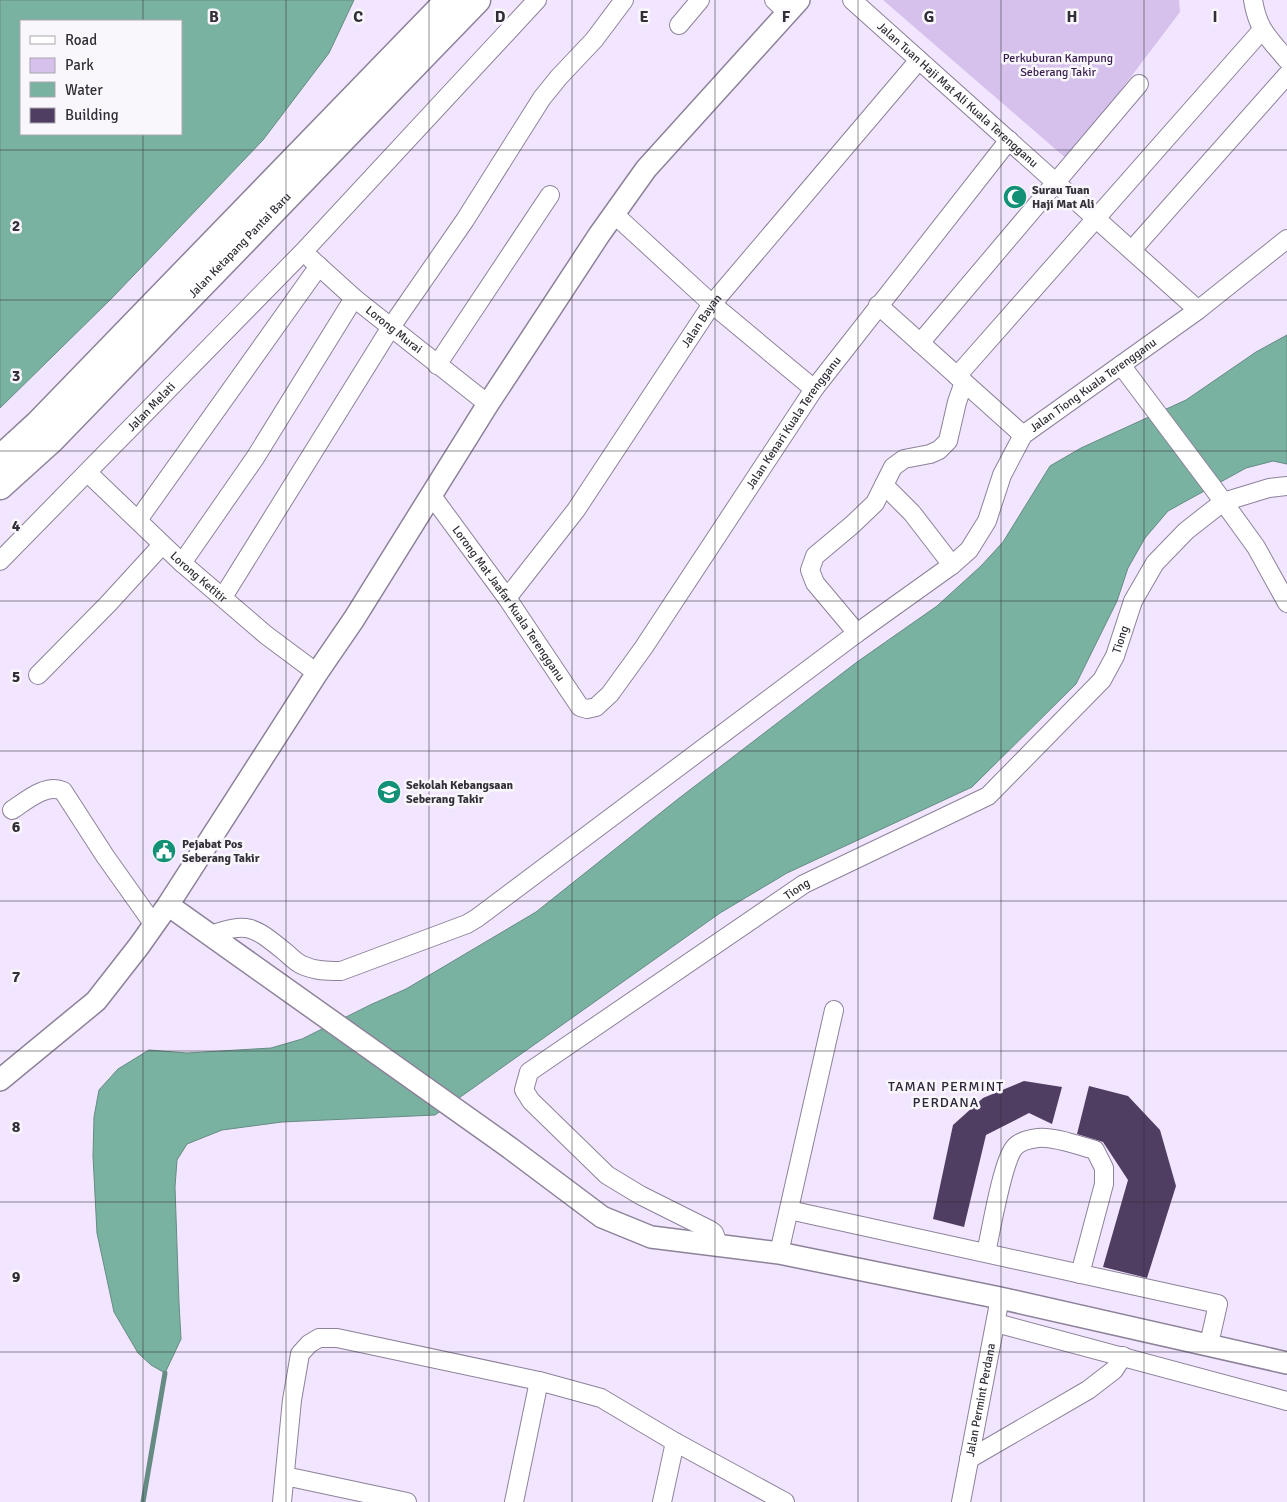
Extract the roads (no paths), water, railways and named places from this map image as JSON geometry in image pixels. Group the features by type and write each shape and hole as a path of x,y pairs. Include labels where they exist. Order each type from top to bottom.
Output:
{"main road":[{"name":"Jalan Ketapang Pantai Baru","path":"0,459 38,424 449,0"},
{"name":"Jalan Ketapang Pantai Baru","path":"0,486 52,439 477,0"}],"street":[{"name":"Jalan Melati","path":"0,561 303,252 538,0"},
{"path":"223,597 391,327 466,220 542,98 594,40 624,0"},
{"path":"679,25 700,0"},
{"name":"Jalan Tuan Haji Mat Ali Kuala Terengganu","path":"852,0 1198,310"},
{"path":"1253,0 1256,18 1262,30 1287,60"},
{"path":"0,1080 96,1001 154,925 354,619 488,404 614,214 646,169 787,4"},
{"path":"857,633 815,583 810,570 815,556 875,503 893,467 904,459 940,450 948,441 960,379 1096,218 1262,30"},
{"name":"Jalan Bayan","path":"507,598 576,510 712,304 920,60"},
{"path":"1132,250 1287,75"},
{"path":"920,343 1139,84"},
{"name":"Jalan Kenari Kuala Terengganu","path":"588,709 596,707 610,694 644,647 814,389 1009,140"},
{"path":"437,365 550,194"},
{"path":"614,214 712,304 814,389"},
{"name":"Jalan Tiong Kuala Terengganu","path":"878,305 1022,435 1198,310 1287,239"},
{"name":"Lorong Murai","path":"303,252 354,298 488,404"},
{"path":"138,520 319,266"},
{"path":"182,563 255,458 354,298"},
{"path":"1120,366 1219,495 1256,548 1287,603"},
{"path":"210,935 231,928 248,928 262,932 300,964 319,971 340,971 467,924 857,633 952,565 969,550 987,521 1002,475 1022,435"},
{"name":"Lorong Ketitir","path":"88,473 182,563 266,634 317,673"},
{"path":"884,485 912,512 952,565"},
{"path":"1219,495 1287,486"},
{"name":"Tiong","path":"719,1246 714,1234 710,1230 640,1195 608,1175 531,1101 524,1090 529,1072 804,884 988,796 1102,680 1115,656 1133,601 1155,563 1219,495"},
{"name":"Lorong Mat Jaafar Kuala Terengganu","path":"432,496 507,598 580,707 588,709"},
{"path":"38,675 108,604 162,545"},
{"path":"12,810 46,789 56,788 63,791 105,856 154,925"},
{"path":"168,905 510,1148 602,1217 651,1237 779,1253 1000,1298 1287,1363"},
{"path":"779,1253 834,1010"},
{"path":"986,1253 1006,1165 1014,1148 1024,1141 1040,1137 1070,1142 1095,1150 1104,1168 1104,1184 1080,1274"},
{"path":"789,1210 1218,1304 1209,1344"},
{"name":"Jalan Permint Perdana","path":"961,1502 1000,1298"},
{"path":"996,1323 1287,1401"},
{"path":"282,1502 292,1400 300,1354 309,1344 319,1338 337,1338 539,1380 601,1398 675,1442 785,1502"},
{"path":"969,1459 1088,1390 1114,1370 1123,1356"},
{"path":"514,1502 539,1380"},
{"path":"662,1502 675,1442"},
{"path":"286,1476 407,1502"}],"water":[{"path":"0,0 354,0 329,53 263,140 112,298 0,408"},
{"path":"1287,335 1287,464 1273,461 1246,468 1168,511 1145,538 1128,568 1117,601 1076,684 972,787 787,873 720,913 435,1115 282,1122 222,1130 187,1144 177,1160 175,1187 181,1339 165,1373 151,1365 138,1353 114,1312 97,1233 93,1156 94,1117 99,1090 118,1069 149,1050 187,1053 271,1048 302,1039 406,989 536,912 678,799 857,662 937,606 981,566 1003,542 1050,466 1081,448 1186,400 1256,352"}],"waterway":[{"path":"143,1502 165,1373"}],"place":[{"name":"Surau Tuan Haji Mat Ali","path":"1015,197"},
{"name":"Sekolah Kebangsaan Seberang Takir","path":"389,792"},
{"name":"Pejabat Pos Seberang Takir","path":"164,851"}],"district":[{"name":"TAMAN PERMINT PERDANA","path":"946,1094"}],"park label":[{"name":"Perkuburan Kampung Seberang Takir","path":"1058,65"}]}
